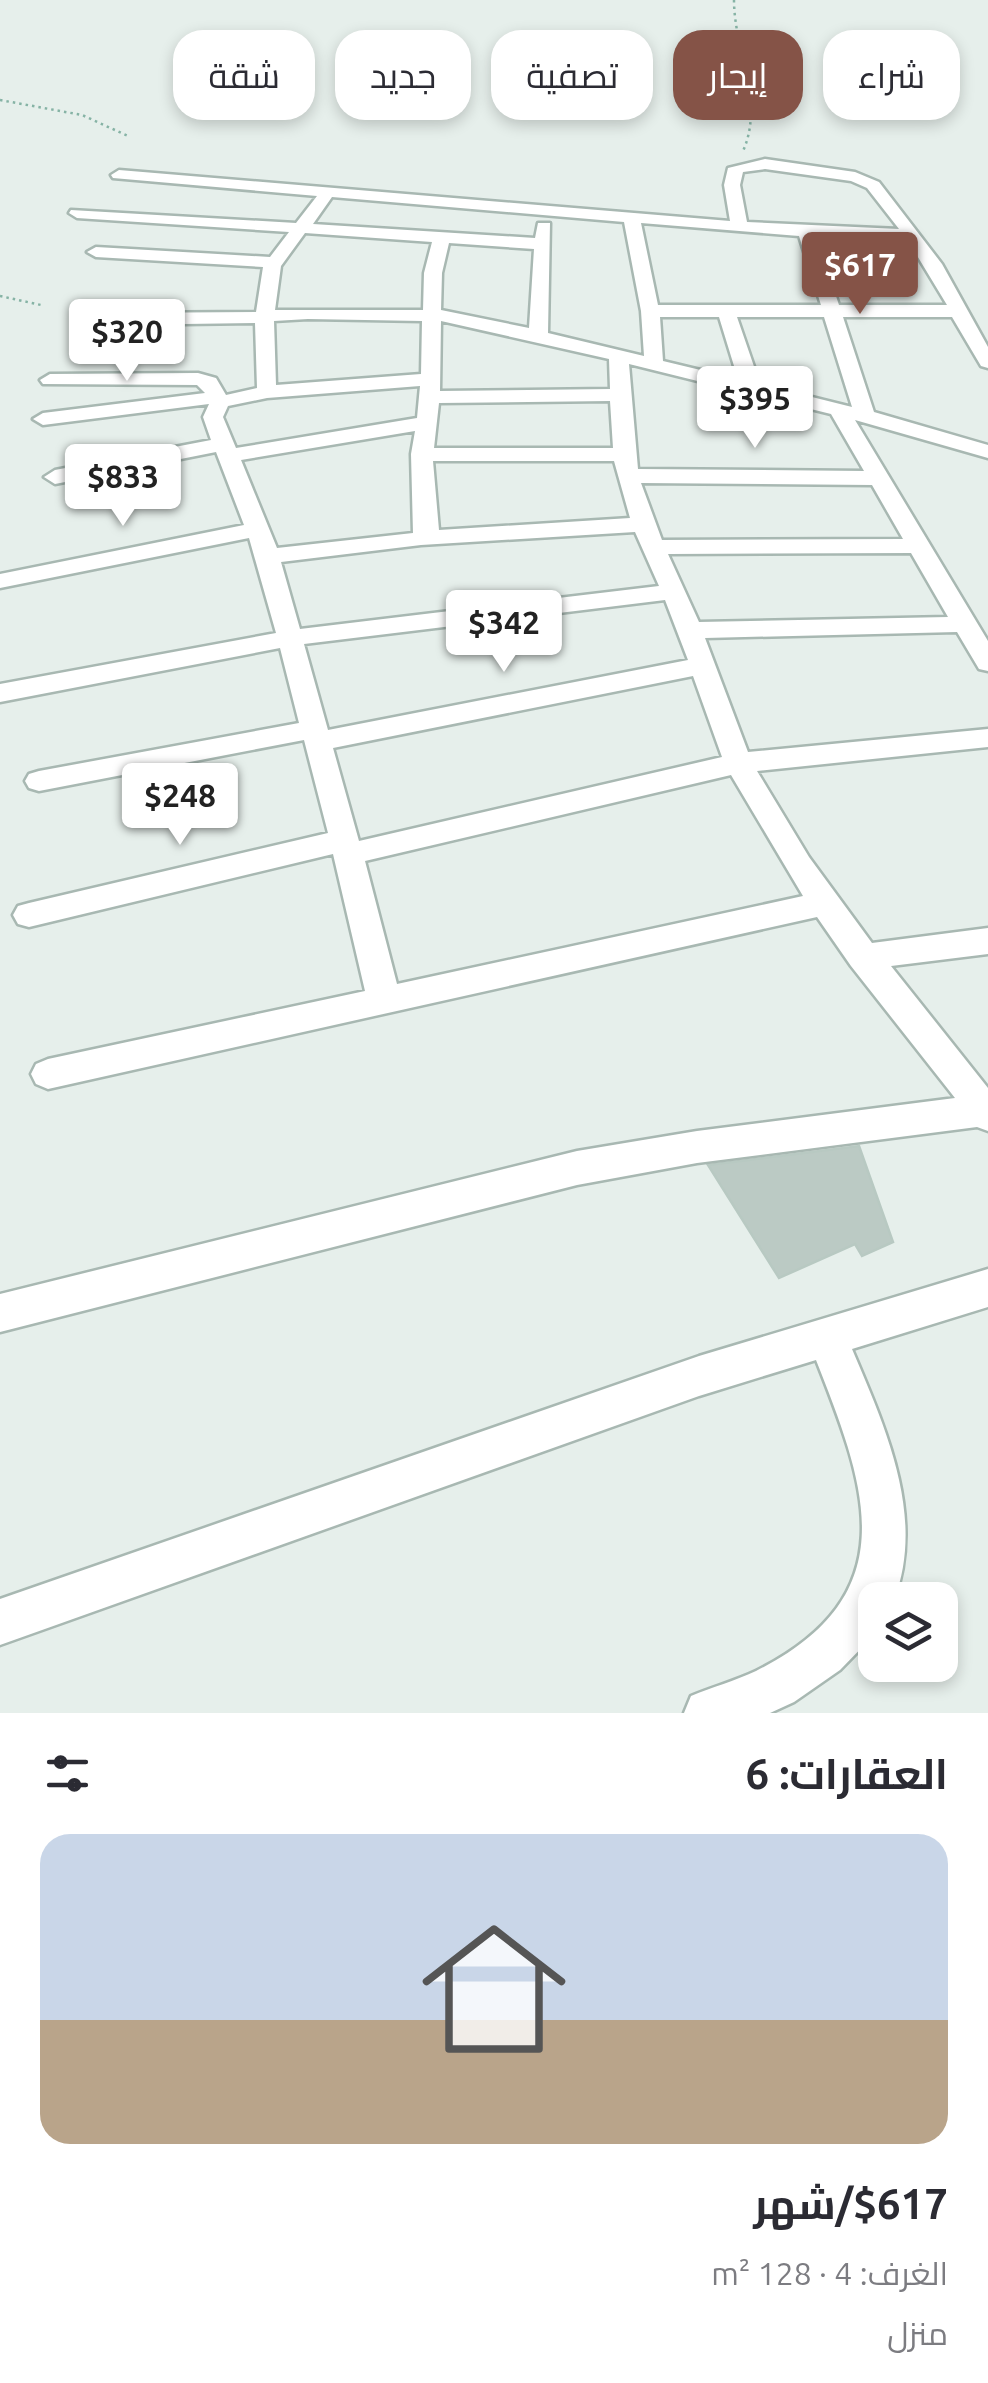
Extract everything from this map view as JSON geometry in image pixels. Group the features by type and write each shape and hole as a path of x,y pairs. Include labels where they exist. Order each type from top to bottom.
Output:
{"street":[{"path":"738,226 732,185 736,168 745,164 795,167 864,180 929,256 956,311 987,360"},
{"path":"119,176 806,232 912,234"},
{"path":"267,392 262,338 273,262 328,192"},
{"path":"538,335 547,210"},
{"path":"77,212 543,244"},
{"path":"632,218 650,311 654,364"},
{"path":"806,232 866,418"},
{"path":"421,538 427,530 428,513 422,454 430,388 433,273 442,237"},
{"path":"96,252 273,262"},
{"path":"650,311 956,311"},
{"path":"726,311 752,390"},
{"path":"113,319 431,314 538,335 964,442 988,452"},
{"path":"619,356 627,466 648,535 690,630 700,666 740,763 778,832 862,957 981,1097"},
{"path":"50,380 198,379 209,382 219,400"},
{"path":"43,419 267,392 430,388 621,395"},
{"path":"219,400 212,416 268,556 384,1002"},
{"path":"840,412 988,662"},
{"path":"55,477 427,423"},
{"path":"422,454 880,478"},
{"path":"0,581 258,529"},
{"path":"268,556 421,538 648,535 921,546"},
{"path":"0,692 290,638 673,592"},
{"path":"690,630 966,624"},
{"path":"39,782 700,666"},
{"path":"30,915 740,763 988,738"},
{"path":"48,1074 825,903"},
{"path":"862,957 988,940"},
{"path":"0,1313 577,1168 981,1097"},
{"path":"0,1622 699,1376 988,1288"},
{"path":"708,1713 785,1681 852,1626 875,1593 884,1556 873,1458 827,1337"}],"path":[{"path":"734,0 734,19 750,77 752,131 743,150 745,164"},
{"path":"0,100 84,114 109,123 128,136"},
{"path":"0,296 42,305"}],"building":[{"path":"859,1146 893,1242 862,1256 855,1244 779,1278 708,1165"}]}
